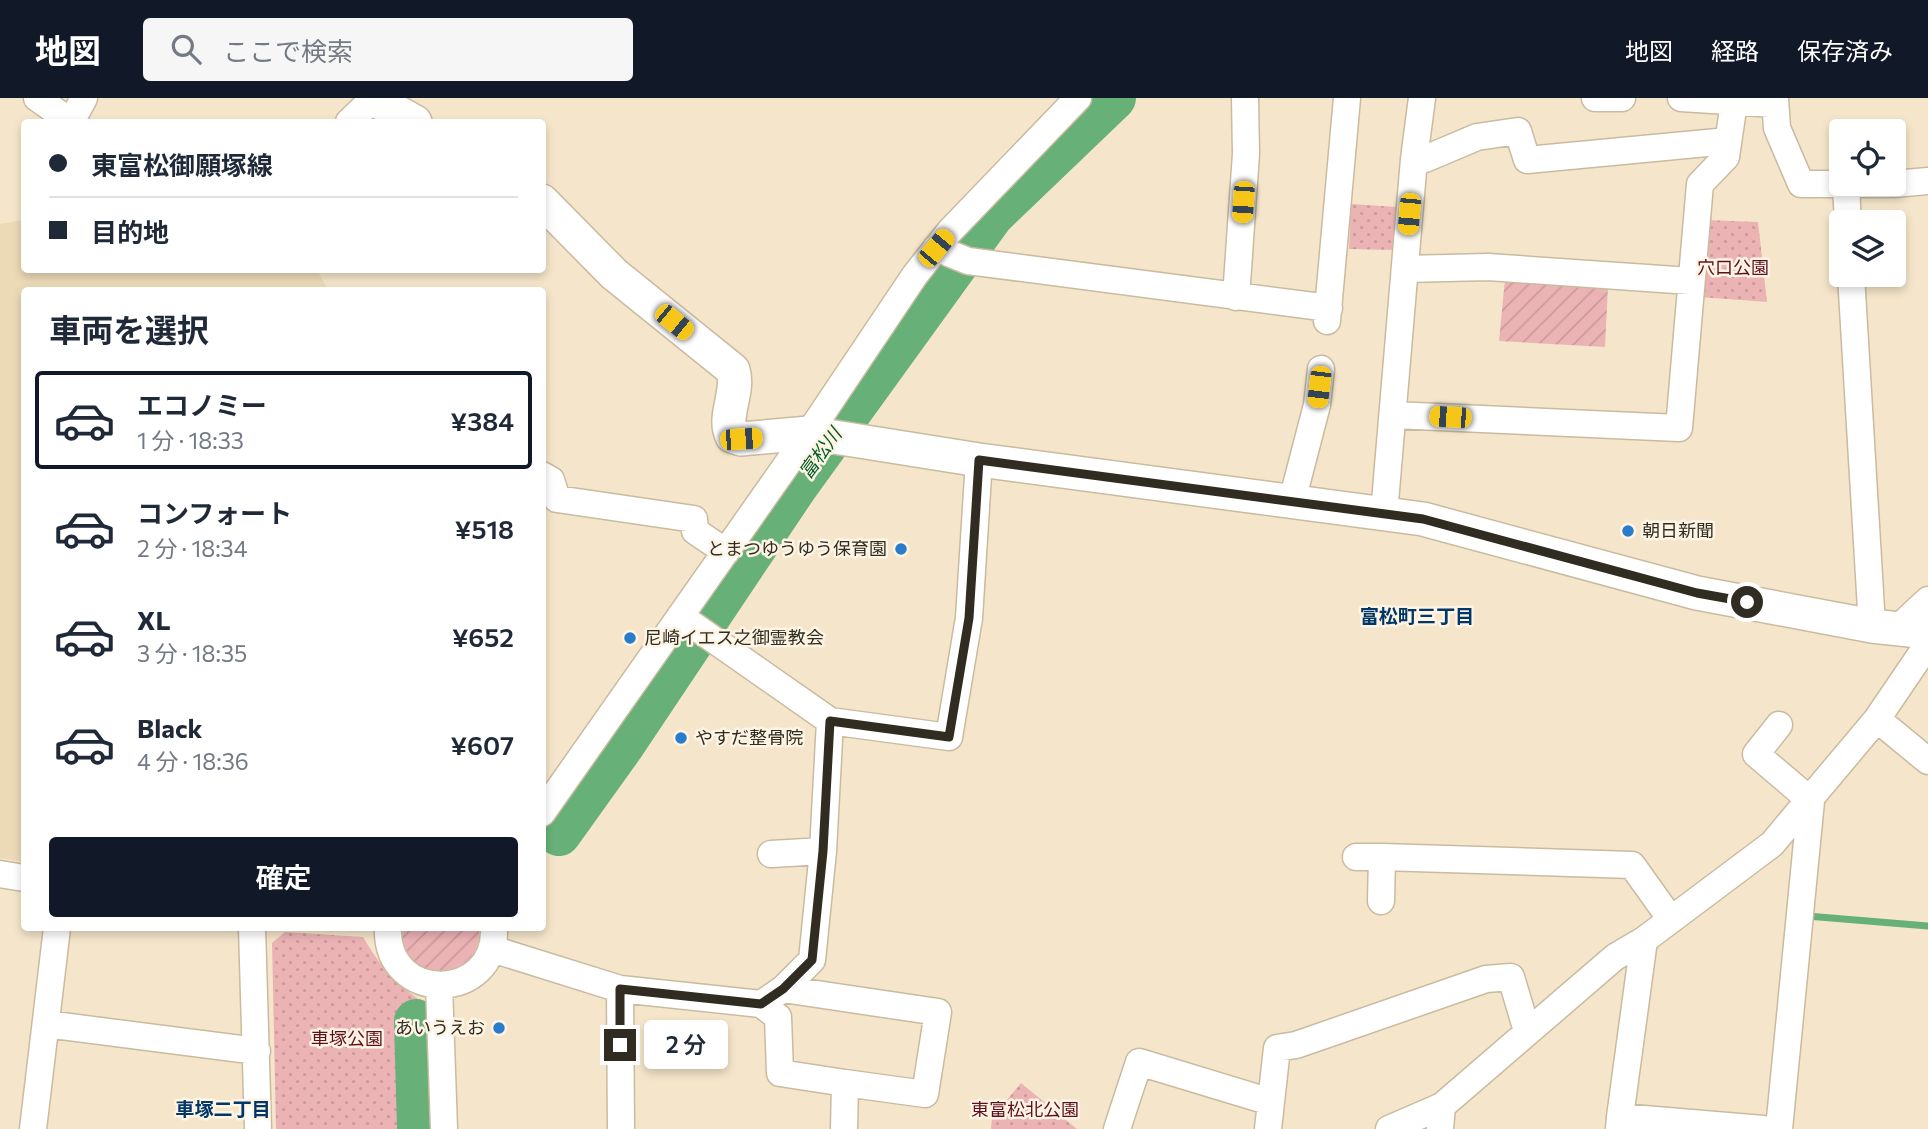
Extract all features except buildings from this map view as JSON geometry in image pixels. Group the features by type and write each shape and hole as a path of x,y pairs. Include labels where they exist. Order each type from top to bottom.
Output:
{"main road":[{"path":"372,98 410,119"},
{"path":"546,205 614,274 733,370 737,382 728,428 732,436 741,439 809,433 979,460 1423,519 1697,593 1899,629"}],"street":[{"path":"37,98 67,119"},
{"path":"73,119 84,98"},
{"path":"352,119 372,98"},
{"path":"546,804 809,433 953,254 1051,122 1077,98"},
{"path":"1236,297 1246,154 1245,98"},
{"path":"953,254 1236,297 1328,315 1347,98"},
{"path":"1384,514 1395,415 1414,159 1422,98"},
{"path":"1595,98 1622,98"},
{"path":"1681,98 1734,102 1775,101 1777,128 1801,184 1829,185"},
{"path":"1395,415 1679,428 1700,184 1726,157 1734,102"},
{"path":"1414,159 1425,159 1477,137 1518,131 1527,160 1728,141"},
{"path":"1906,183 1928,181"},
{"path":"1405,269 1488,267 1690,281"},
{"path":"1853,287 1899,629"},
{"path":"1292,501 1317,405 1321,369"},
{"path":"680,616 830,721 949,737 969,618 979,460"},
{"path":"546,477 551,480 557,499 694,519 695,531 726,552"},
{"path":"1899,629 1928,600"},
{"path":"1389,1129 1441,1117 1527,1031 1615,957 1644,940 1772,844 1811,801 1877,719 1928,644"},
{"path":"1877,719 1928,761"},
{"path":"772,996 812,960 823,851 830,721"},
{"path":"1779,725 1756,754 1811,801"},
{"path":"1780,1129 1811,801"},
{"path":"771,853 823,851"},
{"path":"1356,857 1526,869 1632,865 1670,918"},
{"path":"1381,901 1382,858"},
{"path":"0,874 21,878"},
{"path":"33,1129 57,931"},
{"path":"251,931 258,1129"},
{"path":"388,931 389,944 401,967 413,978 439,985 465,980 484,964 493,938 620,989 772,996 938,1012 925,1094 780,1073 778,1017 772,996"},
{"path":"1644,940 1620,1123 1763,1129"},
{"path":"1268,1129 1277,1048 1296,1045 1486,979 1511,976 1527,1031"},
{"path":"439,985 444,1129"},
{"path":"620,989 621,1129"},
{"path":"46,1024 257,1051"},
{"path":"1117,1129 1139,1062 1271,1102"},
{"path":"844,1129 845,1083"}],"shaded area":[{"path":"21,220 21,273 319,273 326,287 21,287 21,862 0,858 0,224"}],"green space":[{"path":"1351,204 1397,207 1393,250 1349,249"},
{"name":"穴口公園","path":"1707,220 1758,222 1767,302 1700,297"},
{"path":"1505,279 1608,286 1605,347 1499,341"},
{"path":"403,931 479,931 477,946 469,960 456,968 441,971 426,968 413,960 405,947"},
{"name":"車塚公園","path":"285,932 363,937 388,972 420,1000 425,1129 276,1129 272,943"},
{"name":"東富松北公園","path":"1021,1083 1077,1129 991,1129 992,1118"}],"waterway":[{"name":"富松川","path":"559,834 622,746 796,486 992,215 1114,98"},
{"path":"1807,916 1928,926"},
{"name":"富松川","path":"416,1021 419,1129"}],"place":[{"name":"朝日新聞","path":"1628,531"},
{"name":"とまつゆうゆう保育園","path":"901,549"},
{"name":"尼崎イエス之御霊教会","path":"630,638"},
{"name":"やすだ整骨院","path":"681,738"},
{"name":"あいうえお","path":"499,1028"}],"district":[{"name":"富松町三丁目","path":"1417,616"},
{"name":"車塚二丁目","path":"223,1109"}],"route":[{"path":"620,1045 620,989 761,1004 783,989 812,960 823,851 830,721 949,737 969,618 979,460 1423,519 1697,593 1747,602"}]}
